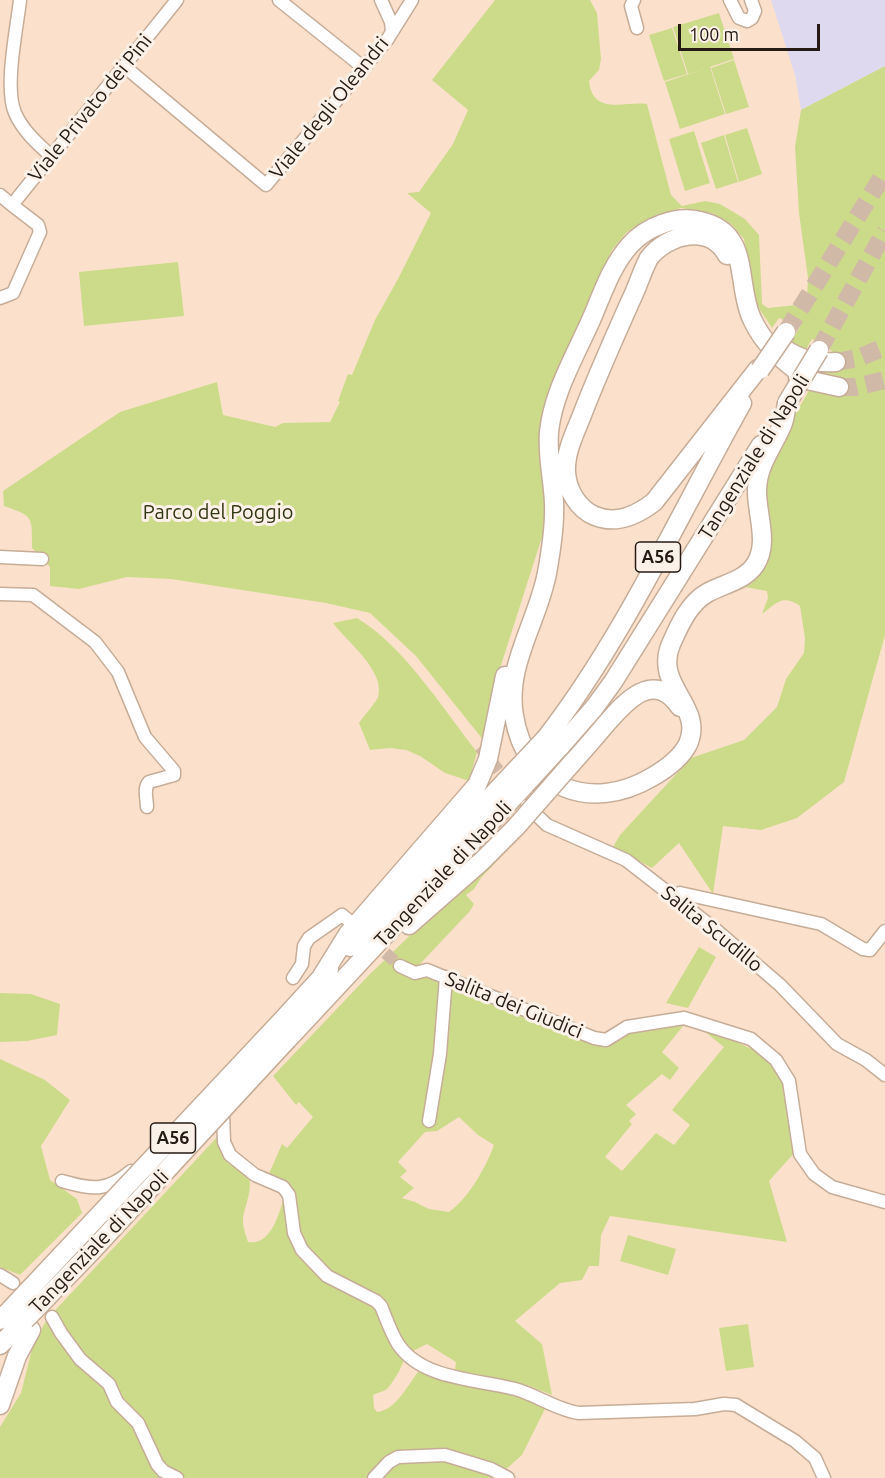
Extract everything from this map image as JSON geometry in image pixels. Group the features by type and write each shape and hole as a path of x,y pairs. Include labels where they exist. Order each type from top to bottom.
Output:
{"highway":[{"path":"787,403 783,423 763,461 758,479 762,546 758,559 743,576 708,592 694,604 670,647 669,677 688,712 691,725 690,739 682,753 666,768 646,780 613,793 580,793 553,782 533,763 515,724 512,694 514,678 547,575 554,517 548,451 550,422 556,401 609,279 628,247 637,238 657,226 680,220 698,220 718,227 730,239 738,254 746,304 759,333 780,358 809,380"},
{"path":"786,332 774,348 759,370 663,493 638,513 619,520 593,515 579,505 570,491 566,478 569,451 598,372 649,258 671,240 680,236 698,235 714,240 726,254 738,311 746,332 759,351 772,363 791,375 839,387"},
{"path":"741,274 760,320 777,343 805,359 822,363 836,362"},
{"name":"Tangenziale di Napoli","path":"0,1345 12,1314 72,1246 280,1035 346,979 552,743 594,708 625,664 819,350"},
{"name":"Tangenziale di Napoli","path":"552,743 574,701 611,642 759,370"},
{"path":"346,979 482,861 516,827 572,763 627,700 646,691 663,692 674,700 684,717 685,730 678,748 651,771 616,786 593,789 572,785 549,771 531,748 520,718 518,702 522,670 549,588 556,558 560,507 556,465 558,445 563,428 598,372"},
{"path":"688,482 722,439"},
{"path":"322,976 348,934 462,803 482,776 488,759 504,681 554,517"},
{"name":"Tangenziale di Napoli","path":"12,1314 90,1253 280,1035 322,976 520,778"},
{"path":"0,1405 17,1356 12,1314"}],"street":[{"path":"20,0 11,90 14,110 23,128 51,156"},
{"name":"Viale Privato dei Pini","path":"12,205 177,0"},
{"path":"279,0 364,68"},
{"name":"Viale degli Oleandri","path":"381,0 391,22 392,32"},
{"name":"Viale degli Oleandri","path":"124,66 266,184 364,68 392,32 412,0"},
{"path":"634,0 632,6 637,28"},
{"path":"730,0 739,18 747,21 752,18 755,11 751,0"},
{"path":"0,195 38,225 40,232 14,293 0,298"},
{"path":"0,557 42,559"},
{"path":"0,594 33,595 95,642 113,663 145,737 173,768 174,775 147,785 145,788 147,807"},
{"name":"Salita Scudillo","path":"525,805 547,825 626,860 716,930 780,985 837,1044 866,1060 885,1075"},
{"path":"673,896 680,893 821,924 863,949 870,950 885,932"},
{"path":"293,978 302,964 304,946 309,938 342,915 347,919"},
{"name":"Salita dei Giudici","path":"400,966 415,973 427,970 446,977 594,1038 606,1040 627,1027 669,1018 684,1018 751,1039 776,1060 789,1081 800,1154 814,1174 832,1187 885,1202"},
{"path":"429,1122 440,1054 446,977"},
{"path":"62,1181 92,1189 111,1185 133,1170 191,1108 204,1102 211,1102 219,1107 223,1114 224,1142 230,1155 255,1175 287,1191 291,1201 294,1233 302,1250 327,1276 376,1301 381,1306 397,1343 416,1362 435,1371 533,1395 571,1412 695,1409 724,1404 736,1405 774,1427 815,1458 824,1478"},
{"path":"0,1275 13,1282"},
{"path":"52,1317 80,1359 109,1384 117,1401 138,1423 157,1464 177,1478"},
{"path":"374,1478 389,1462 398,1457 445,1455 473,1462 508,1478"}],"shaded area":[{"path":"771,0 885,0 885,66 801,110 795,75"}],"green space":[{"name":"Parco del Poggio","path":"495,0 590,0 597,13 601,59 599,70 589,81 592,92 603,103 647,104 671,195 682,206 705,201 720,204 745,219 759,235 762,304 768,308 796,305 807,298 808,278 799,213 795,147 801,110 885,66 885,635 844,782 797,818 761,830 723,826 713,894 679,843 652,868 613,847 620,835 691,758 744,740 777,707 786,679 804,653 805,638 800,606 784,600 762,614 768,598 767,591 739,586 752,576 765,466 832,351 812,339 803,355 787,347 800,327 779,318 772,328 756,304 749,278 744,239 731,224 712,213 681,208 659,214 627,232 612,250 547,396 540,423 548,507 543,534 494,687 484,741 416,656 370,613 326,603 171,579 127,577 79,589 50,586 50,567 32,548 32,530 29,519 21,512 4,506 3,491 120,412 217,382 223,415 275,427 283,423 330,422 340,402 338,401 348,374 352,375 375,320 431,213 407,193 419,192 453,144 468,110 432,80"},
{"path":"719,13 734,59 710,67 725,114 680,129 665,82 707,68 688,74 673,27"},
{"path":"672,28 687,74 664,81 649,35"},
{"path":"734,60 749,107 726,114 711,68"},
{"path":"747,128 762,174 739,182 725,135"},
{"path":"694,131 710,183 685,191 669,139"},
{"path":"724,135 738,182 716,189 701,143"},
{"path":"178,262 184,316 84,326 79,272"},
{"path":"357,618 374,630 407,661 477,752 469,781 445,773 420,756 406,750 390,748 370,750 359,723 378,697 379,687 364,657 333,623"},
{"path":"530,819 534,822 466,895 474,904 470,911 414,968 427,976 608,1045 635,1030 688,1020 662,1052 679,1068 670,1080 662,1074 626,1105 636,1114 629,1121 632,1124 605,1157 622,1171 656,1133 674,1145 690,1125 672,1110 724,1047 699,1025 765,1055 783,1081 790,1108 795,1152 769,1181 787,1242 610,1216 601,1235 599,1266 589,1266 582,1280 560,1283 515,1321 542,1344 552,1395 527,1385 455,1370 456,1362 427,1344 411,1352 401,1340 383,1304 324,1269 299,1238 294,1197 268,1176 282,1144 287,1148 313,1117 299,1102 296,1105 273,1076 368,976","holes":["459,1117 478,1135 494,1145 476,1182 449,1212 429,1209 402,1198 414,1188 400,1177 407,1171 398,1162 425,1132 437,1131"]},
{"path":"699,947 716,957 688,1008 666,1003"},
{"path":"0,993 31,994 60,1004 57,1035 27,1041 0,1042"},
{"path":"0,1059 45,1080 70,1100 41,1146 50,1180 77,1199 82,1213 20,1275 0,1267"},
{"path":"220,1134 224,1157 249,1177 250,1189 243,1222 248,1242 263,1239 269,1233 285,1195 297,1248 373,1304 404,1358 400,1370 389,1387 373,1395 374,1408 377,1412 390,1407 418,1372 515,1395 546,1407 522,1455 496,1478 0,1478 0,1427 21,1393 33,1345 47,1319"},
{"path":"628,1235 676,1249 668,1275 620,1261"},
{"path":"748,1324 754,1367 726,1371 719,1328"}],"tunnel":[{"path":"786,332 885,172"},
{"path":"819,350 885,231"},
{"path":"836,362 858,358 885,347"},
{"path":"839,387 855,387 885,380"},
{"path":"480,747 510,785"},
{"path":"372,941 400,966"}]}
